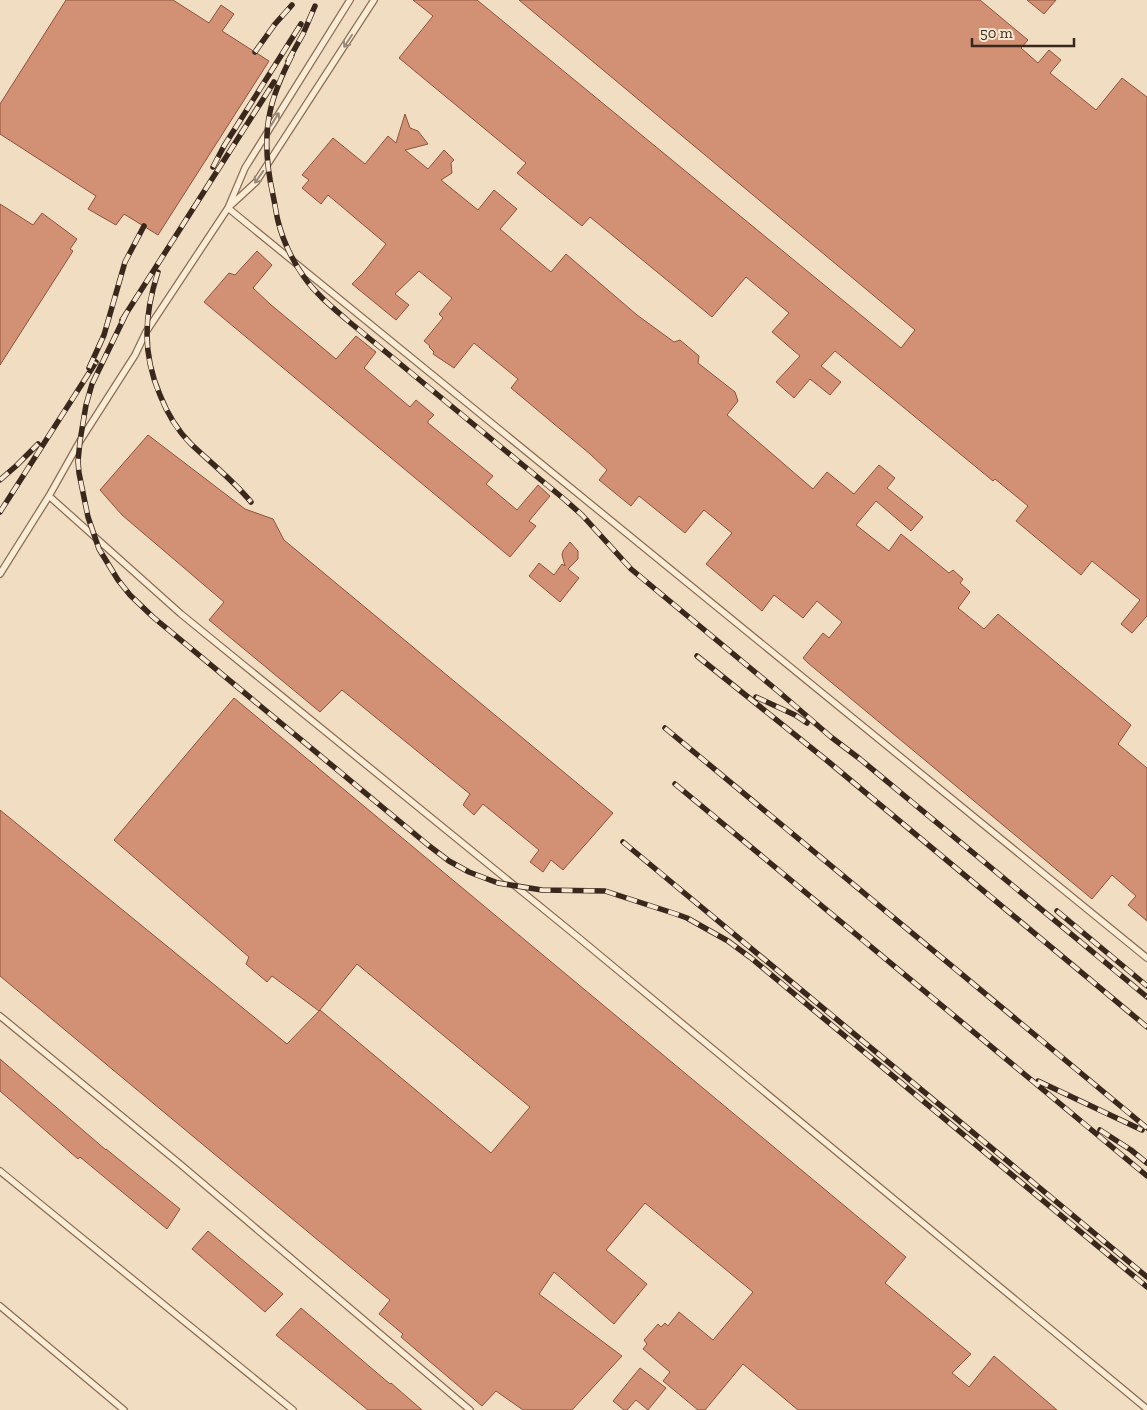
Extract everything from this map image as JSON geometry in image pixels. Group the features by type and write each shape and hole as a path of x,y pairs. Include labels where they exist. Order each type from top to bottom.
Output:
{"lane":[{"path":"0,574 50,496 80,441 146,332 228,208 244,168 350,0"},
{"path":"228,208 256,182 374,0"},
{"path":"228,208 1147,958"},
{"path":"50,496 189,620 586,945 1147,1409"},
{"path":"0,1016 180,1164 470,1410"},
{"path":"0,1171 293,1410"},
{"path":"0,1306 124,1410"}],"building":[{"path":"66,0 173,0 209,23 221,5 234,14 222,31 269,61 158,235 124,214 116,225 88,209 96,196 0,134 0,104"},
{"path":"413,0 477,0 901,348 915,330 519,0 980,0 1028,40 1021,48 1038,63 1049,50 1061,60 1050,73 1096,110 1122,78 1147,97 1147,616 1132,633 1121,624 1140,600 1092,561 1081,575 1016,521 1028,506 995,479 993,481 835,351 821,366 841,382 830,395 810,379 794,398 776,382 800,356 772,332 789,313 746,277 712,317 590,217 582,226 517,173 526,163 399,58 433,16"},
{"path":"1027,0 1056,0 1044,14"},
{"path":"405,114 410,128 418,131 428,144 405,150 428,169 444,150 454,160 451,163 452,173 441,180 478,210 494,190 517,209 500,229 551,272 566,254 637,315 674,342 680,340 699,356 698,363 735,392 738,401 727,415 813,489 827,472 854,494 879,465 895,478 887,488 923,517 911,531 876,501 856,525 889,551 901,534 949,573 953,570 963,579 960,583 970,592 958,608 984,629 998,614 1131,725 1118,744 1147,768 1147,921 1128,905 1136,896 1112,875 1092,899 808,663 803,658 823,633 829,638 842,622 817,601 803,618 774,595 762,611 706,564 732,533 704,510 685,533 639,496 631,506 599,480 607,470 511,388 518,379 474,343 454,368 433,354 434,352 430,346 424,341 443,318 439,314 452,298 419,271 395,294 409,305 396,320 352,284 386,244 328,195 321,204 302,188 309,180 302,175 333,138 365,164 388,136 396,143"},
{"path":"0,204 33,225 42,213 77,239 70,249 73,251 0,365"},
{"path":"257,251 272,265 253,288 270,304 336,359 356,336 376,352 364,368 410,407 416,400 434,415 428,423 493,476 486,484 517,510 538,485 550,496 529,521 536,526 510,557 204,302 229,273 235,275"},
{"path":"148,435 245,509 273,519 284,540 613,813 563,870 551,860 543,872 530,862 539,850 483,804 474,815 463,805 470,794 342,690 320,712 209,620 224,602 122,515 100,490"},
{"path":"570,542 578,551 578,559 568,569 579,578 560,602 529,576 539,563 554,575 562,564 565,566 562,555"},
{"path":"234,698 906,1257 885,1283 971,1354 952,1373 969,1387 994,1356 1057,1410 798,1410 743,1364 705,1410 698,1410 663,1381 670,1372 643,1349 647,1344 644,1340 658,1324 661,1327 665,1323 668,1326 679,1312 713,1340 753,1292 645,1203 606,1250 647,1284 614,1324 554,1272 539,1294 622,1356 572,1410 523,1410 496,1391 482,1406 401,1337 403,1334 379,1314 390,1300 0,976 0,810 287,1044 320,1010 491,1153 530,1107 357,964 319,1011 272,976 267,982 246,964 249,957 114,840"},
{"path":"0,1059 106,1150 180,1209 167,1229 80,1157 78,1159 0,1091"},
{"path":"208,1231 283,1294 265,1312 192,1249"},
{"path":"301,1308 422,1410 368,1410 276,1335"},
{"path":"640,1368 666,1388 648,1410 636,1400 627,1410 624,1410 613,1401"}],"railway":[{"path":"255,52 275,24 292,5"},
{"path":"288,61 303,34 315,6"},
{"path":"213,167 224,146 301,24"},
{"path":"292,55 276,90 270,112 267,133 268,164 282,236 296,264 313,289 347,320 564,499 582,515 631,569 831,737 1147,997"},
{"path":"122,320 274,82"},
{"path":"89,368 104,335 125,262 144,226"},
{"path":"158,272 150,303 147,334 150,364 160,395 173,421 186,439 251,502"},
{"path":"126,314 92,384 86,405 80,441 79,473 88,517 99,549 118,580 130,595 153,617 449,861 469,872 498,883 542,890 605,891 687,918 728,941 751,958 1147,1287"},
{"path":"0,512 96,362"},
{"path":"0,480 38,444"},
{"path":"697,656 830,763 1147,1027"},
{"path":"756,697 795,715 807,723"},
{"path":"665,728 1147,1128"},
{"path":"675,784 1147,1176"},
{"path":"623,842 1147,1277"},
{"path":"1057,911 1147,986"},
{"path":"1038,1081 1142,1130"},
{"path":"1100,1130 1147,1163"}]}
